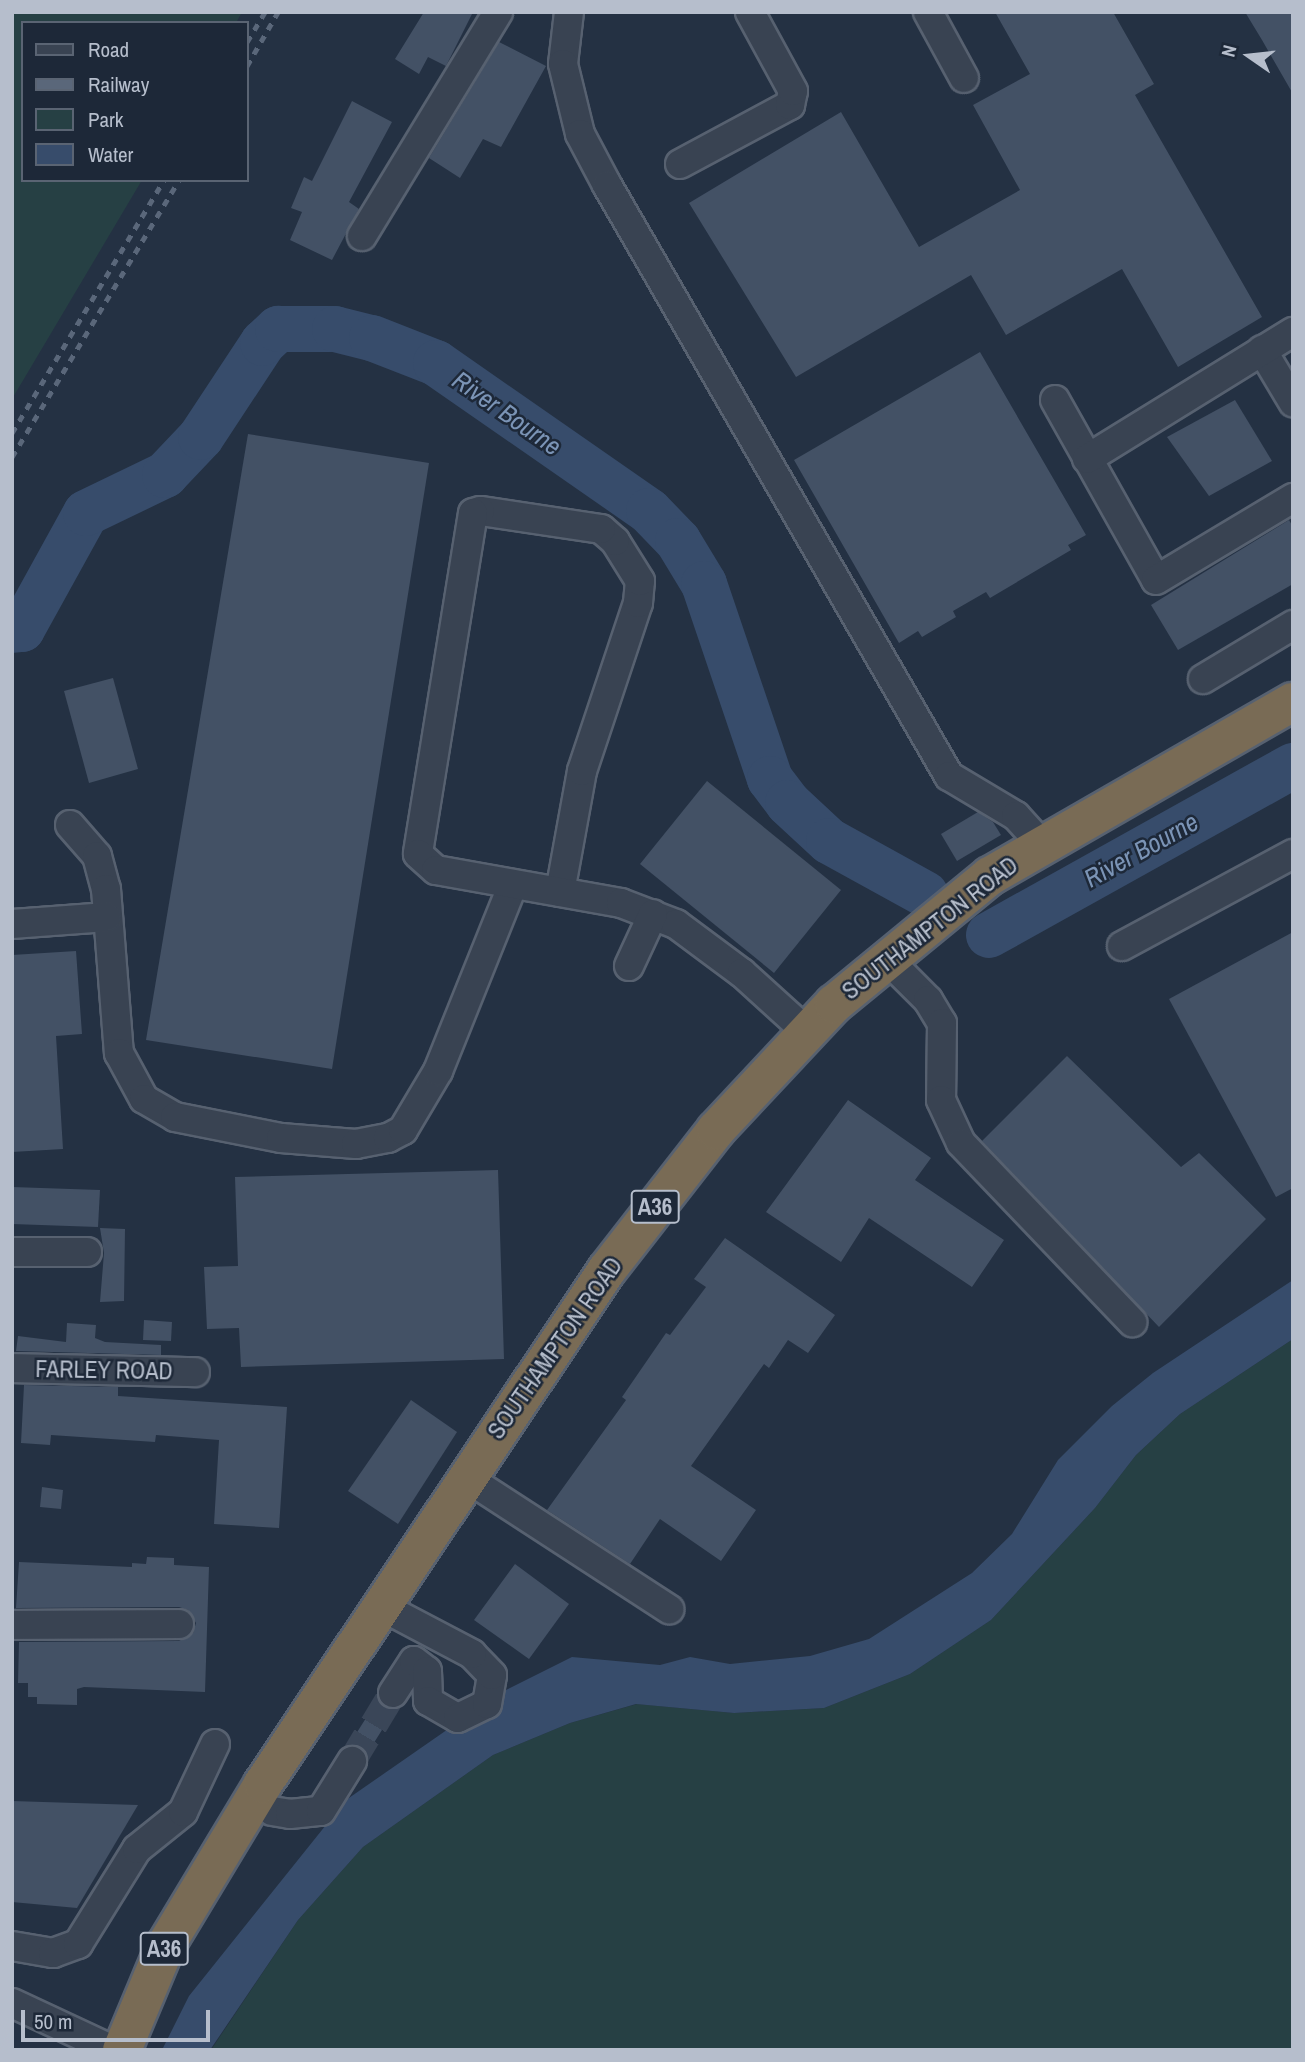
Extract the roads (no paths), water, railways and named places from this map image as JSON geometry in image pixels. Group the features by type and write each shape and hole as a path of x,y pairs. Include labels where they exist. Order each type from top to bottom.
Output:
{"highway":[{"name":"SOUTHAMPTON ROAD","path":"122,2050 140,2013 166,1945 251,1805 493,1437 659,1201 806,1031 902,943 989,876 1293,702"},
{"name":"SOUTHAMPTON ROAD","path":"140,2013 187,1952 272,1811 398,1615 629,1276 696,1188 820,1046 901,973 1051,860 1293,728"}],"street":[{"path":"362,236 498,12"},
{"path":"569,12 563,64 580,134 607,185 950,776 1016,816 1042,845"},
{"path":"680,163 790,104 793,91 750,12"},
{"path":"928,12 964,78"},
{"path":"1087,458 1293,332"},
{"path":"1262,350 1293,402"},
{"path":"1055,400 1156,580 1293,498"},
{"path":"560,892 582,771 636,610 640,581 615,541 601,529 480,511 474,513 471,525 418,854 436,870 560,892 653,914 696,936 806,1031"},
{"path":"1203,679 1293,625"},
{"path":"70,825 97,856 106,888 119,1053 144,1099 175,1117 202,1124 356,1144 388,1139 403,1130 423,1102 513,884"},
{"path":"1122,946 1293,854"},
{"path":"629,966 653,914"},
{"path":"12,923 107,917"},
{"path":"901,973 928,1000 942,1023 942,1100 961,1143 1132,1322"},
{"path":"12,1252 87,1252"},
{"name":"FARLEY ROAD","path":"12,1368 195,1372"},
{"path":"484,1489 669,1609"},
{"path":"393,1693 414,1661 427,1671 428,1700 458,1718 487,1704 492,1675 472,1654 398,1615"},
{"path":"12,1625 179,1624"},
{"path":"13,1950 53,1953 78,1944 137,1849 183,1812 215,1744"},
{"path":"272,1811 321,1811 352,1761"},
{"path":"12,2003 113,2050"}],"water":[{"path":"1293,1280 1293,1339 1180,1414 1136,1455 1095,1508 991,1620 910,1674 824,1708 734,1713 636,1704 570,1723 493,1755 363,1847 298,1920 210,2050 162,2050 189,1996 346,1800 500,1693 572,1657 660,1665 690,1657 730,1664 810,1656 869,1639 972,1573 1012,1534 1058,1460 1112,1406 1153,1373"}],"waterway":[{"name":"River Bourne","path":"12,630 22,629 86,513 165,475 201,437 263,343 278,329 335,329 372,338 436,363 649,511 678,541 704,584 770,779 788,803 829,841 925,894"},
{"name":"River Bourne","path":"989,935 1293,766"}],"tunnel":[{"path":"352,1761 393,1693"}],"railway":[{"path":"248,40 265,12"},
{"path":"248,64 278,12"},
{"path":"12,433 163,182"},
{"path":"12,457 178,182"}]}
